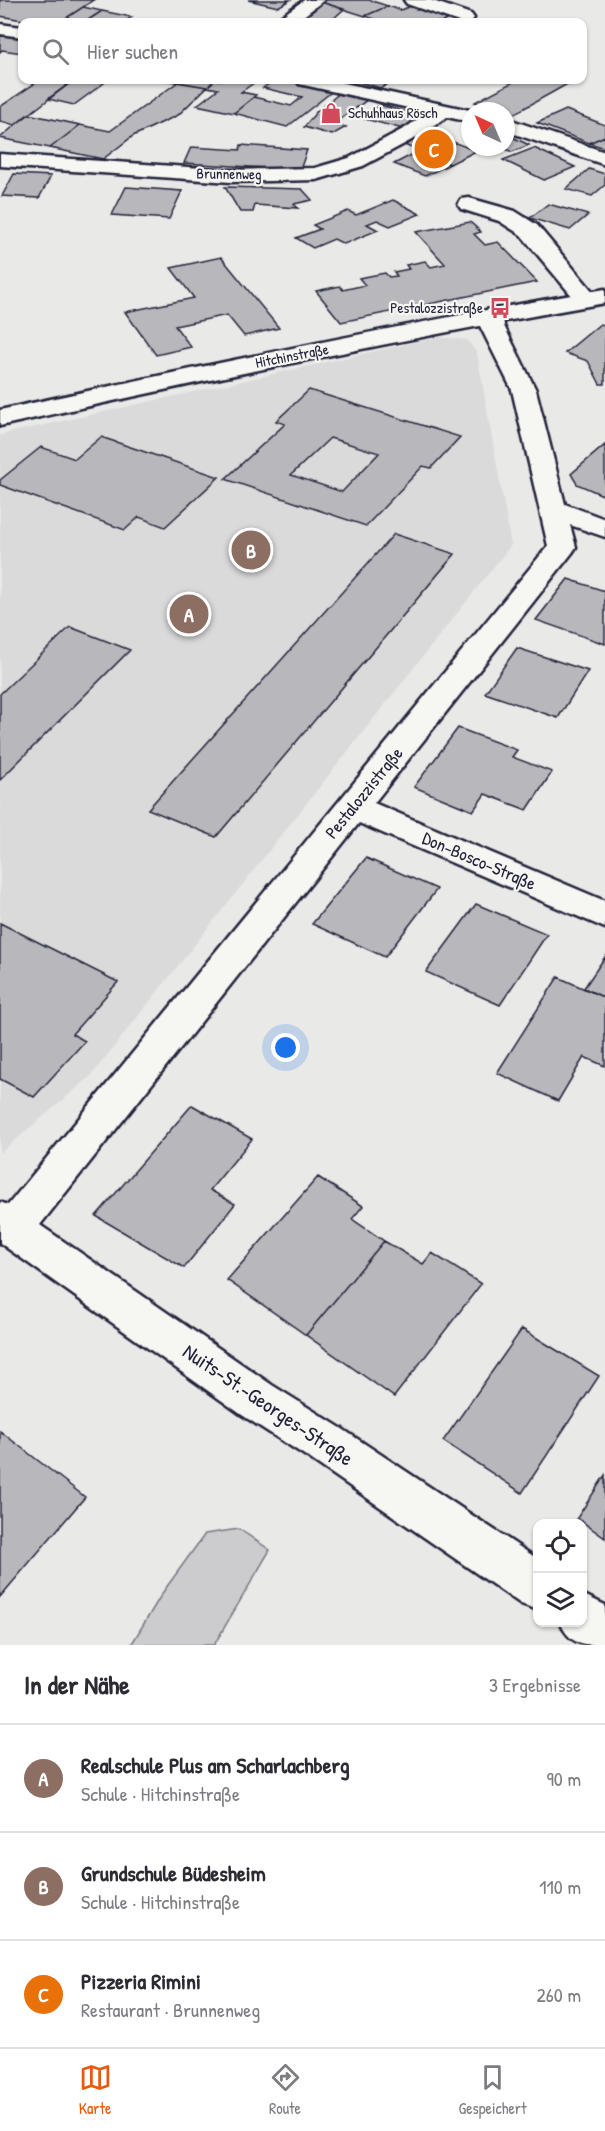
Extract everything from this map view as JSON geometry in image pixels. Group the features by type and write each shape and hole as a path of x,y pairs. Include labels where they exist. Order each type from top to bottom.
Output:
{"street":[{"path":"290,18 315,0"},
{"path":"413,0 465,18"},
{"path":"0,29 18,31"},
{"path":"324,84 461,114"},
{"name":"Brunnenweg","path":"0,160 231,176 316,174 356,162 414,131 442,111"},
{"path":"515,127 605,159"},
{"name":"Hitchinstraße","path":"469,204 507,216 529,230 595,297"},
{"name":"Hitchinstraße","path":"0,418 194,375 595,297"},
{"name":"Pestalozzistraße","path":"6,1224 353,807 562,547 524,390 492,326 491,316"},
{"path":"554,509 605,529"},
{"name":"Don-Bosco-Straße","path":"353,807 605,915"},
{"name":"Nuits-St.-Georges-Straße","path":"6,1224 257,1400 325,1443 533,1584"},
{"path":"587,1621 605,1633"}],"shaded area":[{"path":"438,337 467,340 477,353 511,545 90,1077 0,1153 0,435"},
{"path":"239,1529 270,1550 214,1645 131,1645 163,1592 205,1534"}],"building":[{"path":"0,0 94,0 66,18 18,19 0,16"},
{"path":"248,0 290,0 278,7"},
{"path":"325,0 369,0 388,6 365,16 321,2"},
{"path":"321,2 344,9 334,18 300,18"},
{"path":"416,4 454,17 371,18 365,16 388,6 401,10"},
{"path":"83,7 102,11 91,18 66,18"},
{"path":"102,11 132,17 130,18 91,18"},
{"path":"0,36 18,37 18,52 2,50 0,52"},
{"path":"34,84 69,84 15,125 0,121 0,107"},
{"path":"69,84 103,84 74,105 48,99"},
{"path":"175,84 207,87 178,115 133,136 103,159 50,148 80,125 110,131"},
{"path":"189,84 210,84 207,87"},
{"path":"210,84 252,84 241,92 256,95 234,113 197,105 218,89 207,87"},
{"path":"269,84 305,84 334,90 287,127 234,113 254,97 291,106 302,97 263,88"},
{"path":"366,84 388,84 381,88"},
{"path":"509,84 567,84 515,113 515,102 475,102"},
{"name":"Schuhhaus Rösch","path":"340,93 367,100 334,124 346,127 332,135 304,127 317,111"},
{"path":"380,105 422,116 403,129 361,118"},
{"path":"566,110 605,125 605,136 589,143 537,123"},
{"path":"28,114 80,125 50,148 0,138"},
{"path":"423,130 461,145 461,156 466,156 450,164 397,142"},
{"path":"605,136 605,148 589,143"},
{"path":"515,138 529,145 515,151"},
{"path":"241,145 307,150 300,170 184,163 191,147 240,150"},
{"path":"534,148 575,167 544,180 503,160"},
{"path":"419,151 450,164 425,176 394,164"},
{"path":"589,169 605,174 605,185 592,196 566,189"},
{"path":"14,174 51,176 39,198 2,196"},
{"path":"126,187 182,191 169,219 112,215"},
{"path":"225,187 302,189 312,200 294,204 298,208 255,205 253,212 240,212"},
{"path":"393,200 420,214 390,226 377,220 367,224 378,230 344,244 334,239 313,248 296,238 320,229 313,225 348,211 356,215"},
{"path":"548,204 588,215 570,230 530,218"},
{"path":"470,222 481,232 474,234 485,245 498,242 537,282 341,322 316,291 340,286 343,290 365,285 359,278 385,273 389,277 397,276 394,272 409,269 406,265 425,261 431,267 445,264 416,232"},
{"path":"221,257 279,328 244,336 227,315 175,326 191,347 156,355 125,312 194,298 171,268"},
{"path":"600,324 605,325 605,384 600,384 588,361 565,353"},
{"path":"309,390 460,437 431,468 423,466 366,526 225,479 285,424 276,421","holes":["330,438 379,453 342,492 291,475"]},
{"path":"101,437 219,477 165,527 139,517 125,530 0,485 0,480 41,447 75,459"},
{"path":"605,445 605,496 577,484 571,474"},
{"path":"394,534 455,554 216,837 148,809"},
{"path":"568,579 605,591 605,644 536,620"},
{"path":"70,627 130,650 0,780 0,694"},
{"path":"517,648 588,671 558,718 485,693"},
{"path":"458,728 517,750 512,757 552,772 527,810 485,794 473,811 414,787"},
{"path":"366,858 437,889 385,957 312,924"},
{"path":"476,904 547,934 500,1005 426,972"},
{"path":"0,923 118,982 72,1034 85,1041 34,1097 0,1079"},
{"path":"605,957 605,998 584,988"},
{"path":"558,977 605,998 605,1066 584,1057 558,1101 497,1073"},
{"path":"192,1105 252,1139 210,1190 235,1204 184,1268 96,1216"},
{"path":"318,1177 363,1206 352,1219 384,1241 306,1335 227,1280"},
{"path":"384,1241 423,1264 432,1253 481,1284 394,1397 306,1335"},
{"path":"522,1329 599,1376 522,1493 443,1441"},
{"path":"0,1431 85,1497 0,1597"},
{"path":"605,1475 605,1538 587,1525 587,1519 577,1518"}],"place":[{"name":"Schuhhaus Rösch","path":"331,113"},
{"name":"Pizzeria Rimini","path":"434,149"},
{"name":"Pestalozzistraße","path":"500,308"},
{"name":"Grundschule Büdesheim","path":"251,550"},
{"name":"Realschule Plus am Scharlachberg","path":"189,614"}]}
